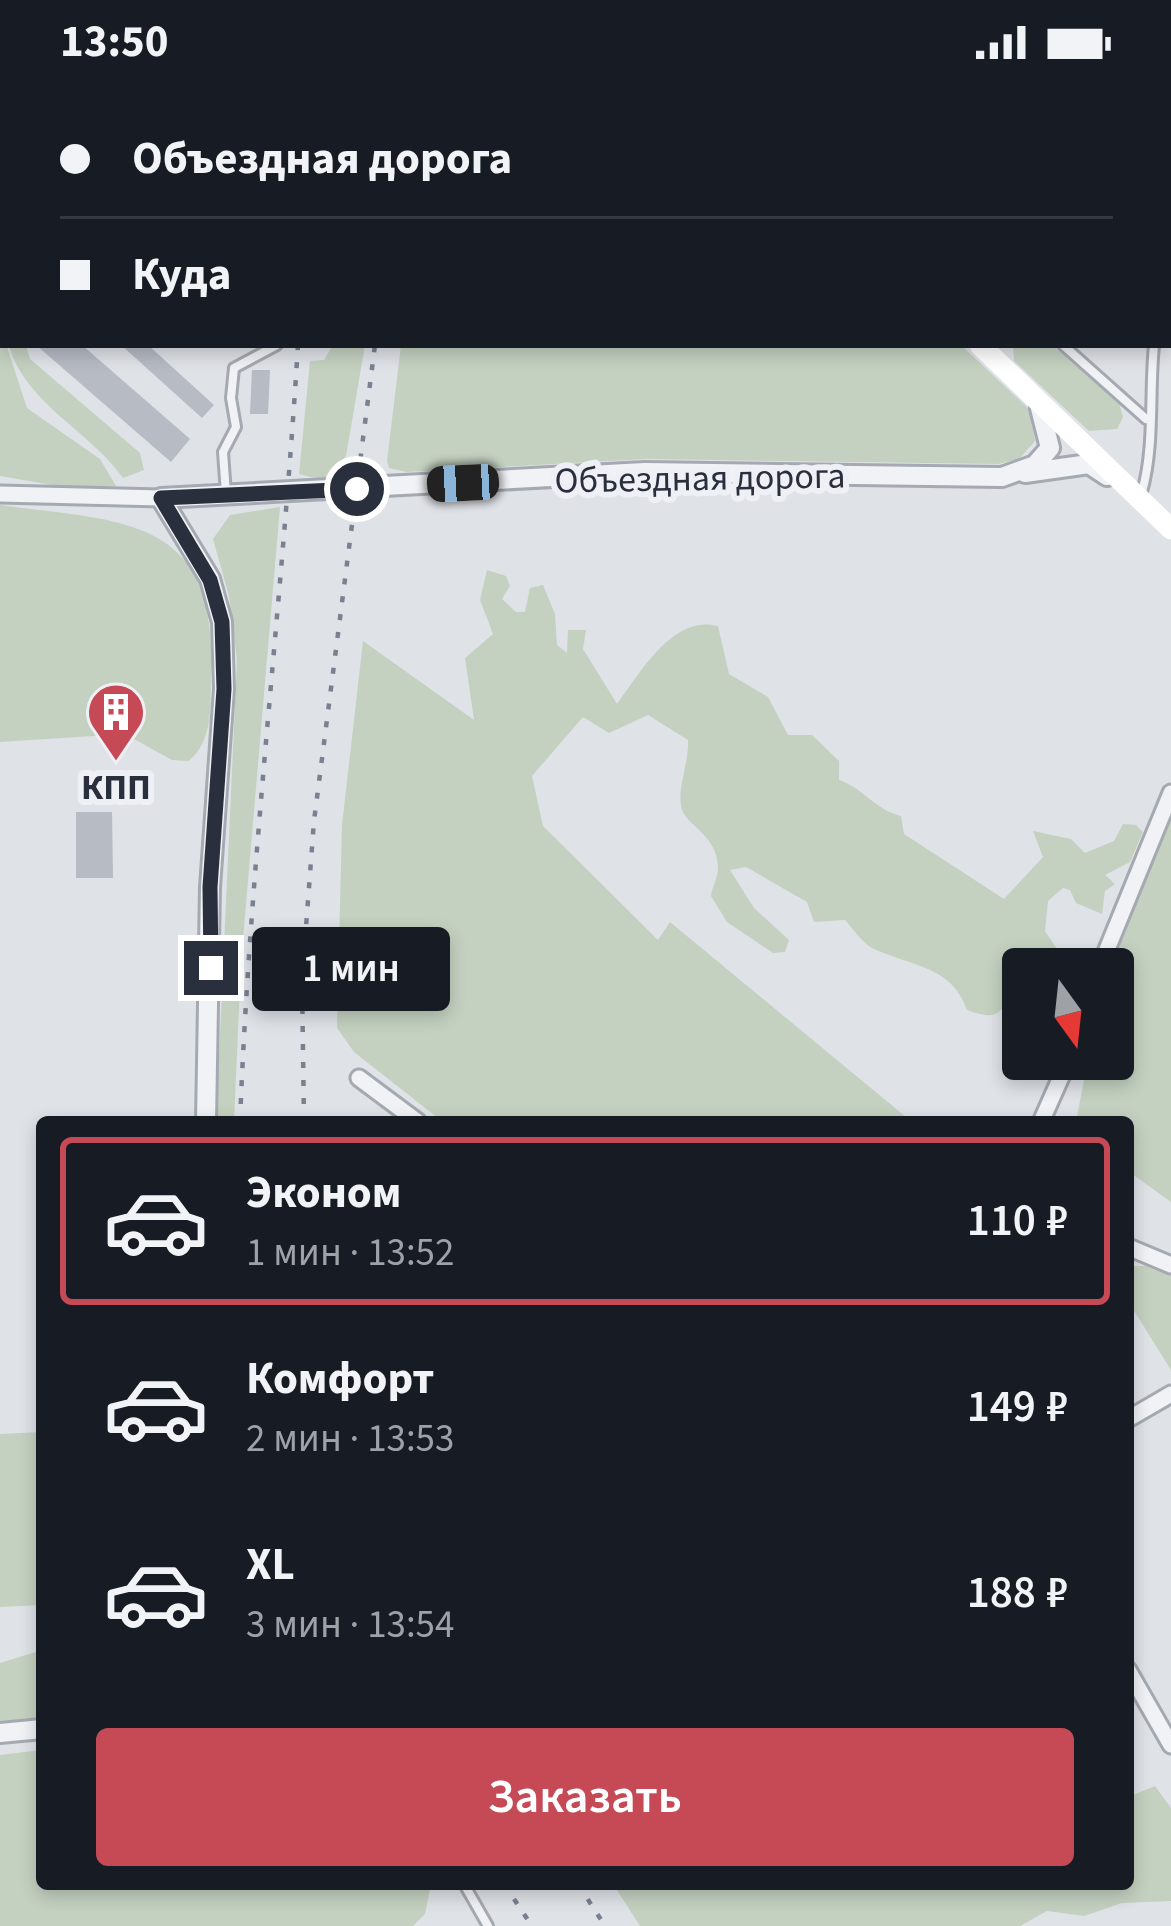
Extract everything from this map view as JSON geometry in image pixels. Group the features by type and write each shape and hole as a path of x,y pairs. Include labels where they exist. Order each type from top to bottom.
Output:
{"main road":[{"path":"999,355 1035,398 1171,529"}],"street":[{"path":"1002,477 1035,465 1050,448 1048,424 1035,398"},
{"name":"Объездная дорога","path":"0,494 161,498 645,472 1002,477 1089,464 1140,499"},
{"path":"161,498 210,580 224,641 221,770 210,887 206,1116"},
{"path":"1108,948 1171,793"},
{"path":"359,1078 410,1116"},
{"path":"1044,1116 1060,1080"},
{"path":"1134,1250 1171,1265"},
{"path":"1134,1416 1171,1394"},
{"path":"1134,1680 1171,1744"},
{"path":"0,1733 36,1730"}],"lane":[{"path":"226,495 223,452 236,427 231,398 234,368 271,348"},
{"path":"1066,348 1147,420"},
{"path":"1140,499 1153,454 1147,420 1154,348"},
{"path":"467,1890 488,1926"}],"green space":[{"path":"0,348 7,348 27,408 100,459 116,486 76,489 0,476"},
{"path":"10,348 27,348 30,359 140,453 144,470 123,478 44,401 17,366"},
{"path":"331,348 364,348 346,456 326,481 299,474 310,361 324,360"},
{"path":"401,348 964,348 1030,410 1035,441 1019,459 998,464 646,459 407,472 389,468"},
{"path":"1013,348 1055,348 1119,403 1123,417 1117,429 1089,431 1014,361"},
{"path":"0,505 122,524 154,536 179,555 198,582 209,621 209,721 203,742 189,761 172,760 125,734 0,742"},
{"path":"280,507 241,963 234,1116 216,1116 237,660 229,596 213,539 230,515"},
{"path":"487,570 506,576 510,586 502,599 516,612 525,612 530,588 543,585 555,614 557,645 567,653 568,630 586,630 583,649 617,704 672,637 702,625 718,626 729,674 768,697 788,735 812,735 839,761 839,780 901,816 904,834 1004,899 1043,857 1033,831 1071,839 1085,853 1114,841 1123,824 1136,825 1143,832 1130,862 1105,875 1115,884 1105,891 1102,914 1076,903 1070,890 1063,888 1048,901 1045,931 1056,948 1002,948 1002,1008 995,1014 980,1014 967,1010 960,995 940,975 872,948 845,920 814,922 807,902 746,867 730,870 754,908 789,940 785,952 773,953 727,922 711,896 717,857 681,806 688,740 648,715 609,733 583,717 532,776 543,826 658,940 670,922 905,1116 435,1116 354,1052 337,1028 342,825 363,641 474,720 465,658 493,634 480,600"},
{"path":"1171,815 1171,1202 1134,1175 1134,1116 1077,1116 1084,1080 1134,1080 1134,948 1113,948"},
{"path":"1134,1266 1162,1266 1171,1274 1171,1370 1134,1311"},
{"path":"36,1432 36,1605 0,1607 0,1434"},
{"path":"36,1652 36,1719 0,1722 0,1663"},
{"path":"36,1751 36,1890 430,1890 425,1914 413,1926 0,1926 0,1755"},
{"path":"1155,1786 1171,1808 1171,1901 1122,1903 1084,1916 1047,1911 1020,1926 640,1926 617,1890 1134,1890 1134,1795"}],"building":[{"path":"39,348 85,348 190,439 171,462"},
{"path":"124,348 151,348 214,405 202,418"},
{"path":"252,370 270,370 268,414 250,414"},
{"path":"76,812 112,812 113,878 76,878"}],"railway":[{"path":"240,1116 298,348"},
{"path":"304,1116 302,980 314,821 375,348"},
{"path":"508,1890 532,1926"},
{"path":"582,1890 605,1926"}],"place":[{"name":"КПП","path":"116,763"}],"route":[{"path":"211,968 210,887 225,661 222,622 210,580 161,498 357,489"}]}
